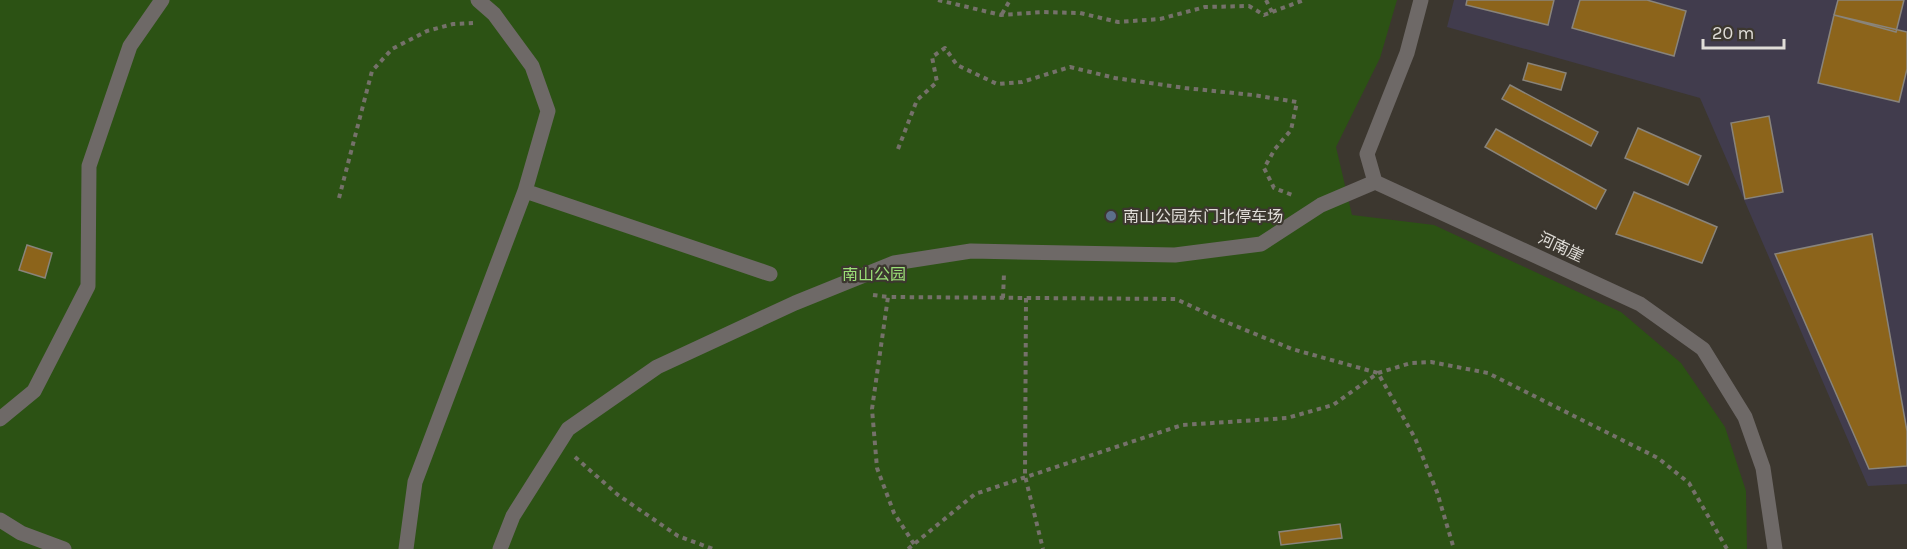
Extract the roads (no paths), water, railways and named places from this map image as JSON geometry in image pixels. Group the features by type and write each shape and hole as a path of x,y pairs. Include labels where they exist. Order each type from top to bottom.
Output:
{"street":[{"path":"0,419 34,391 88,286 89,166 130,46 162,0"},
{"path":"406,549 416,482 525,190 548,111 532,66 494,14 478,0"},
{"path":"500,549 513,516 568,429 657,367 795,303 894,263 971,251 1175,255 1261,244 1321,205 1375,182 1367,154 1407,53 1421,0"},
{"name":"河南崖","path":"1375,182 1640,304 1703,349 1744,417 1763,468 1775,549"},
{"path":"525,190 770,274"},
{"path":"0,520 21,533 64,549"}],"place":[{"name":"南山公园东门北停车场","path":"1111,216"}],"park label":[{"name":"南山公园","path":"874,274"}]}
